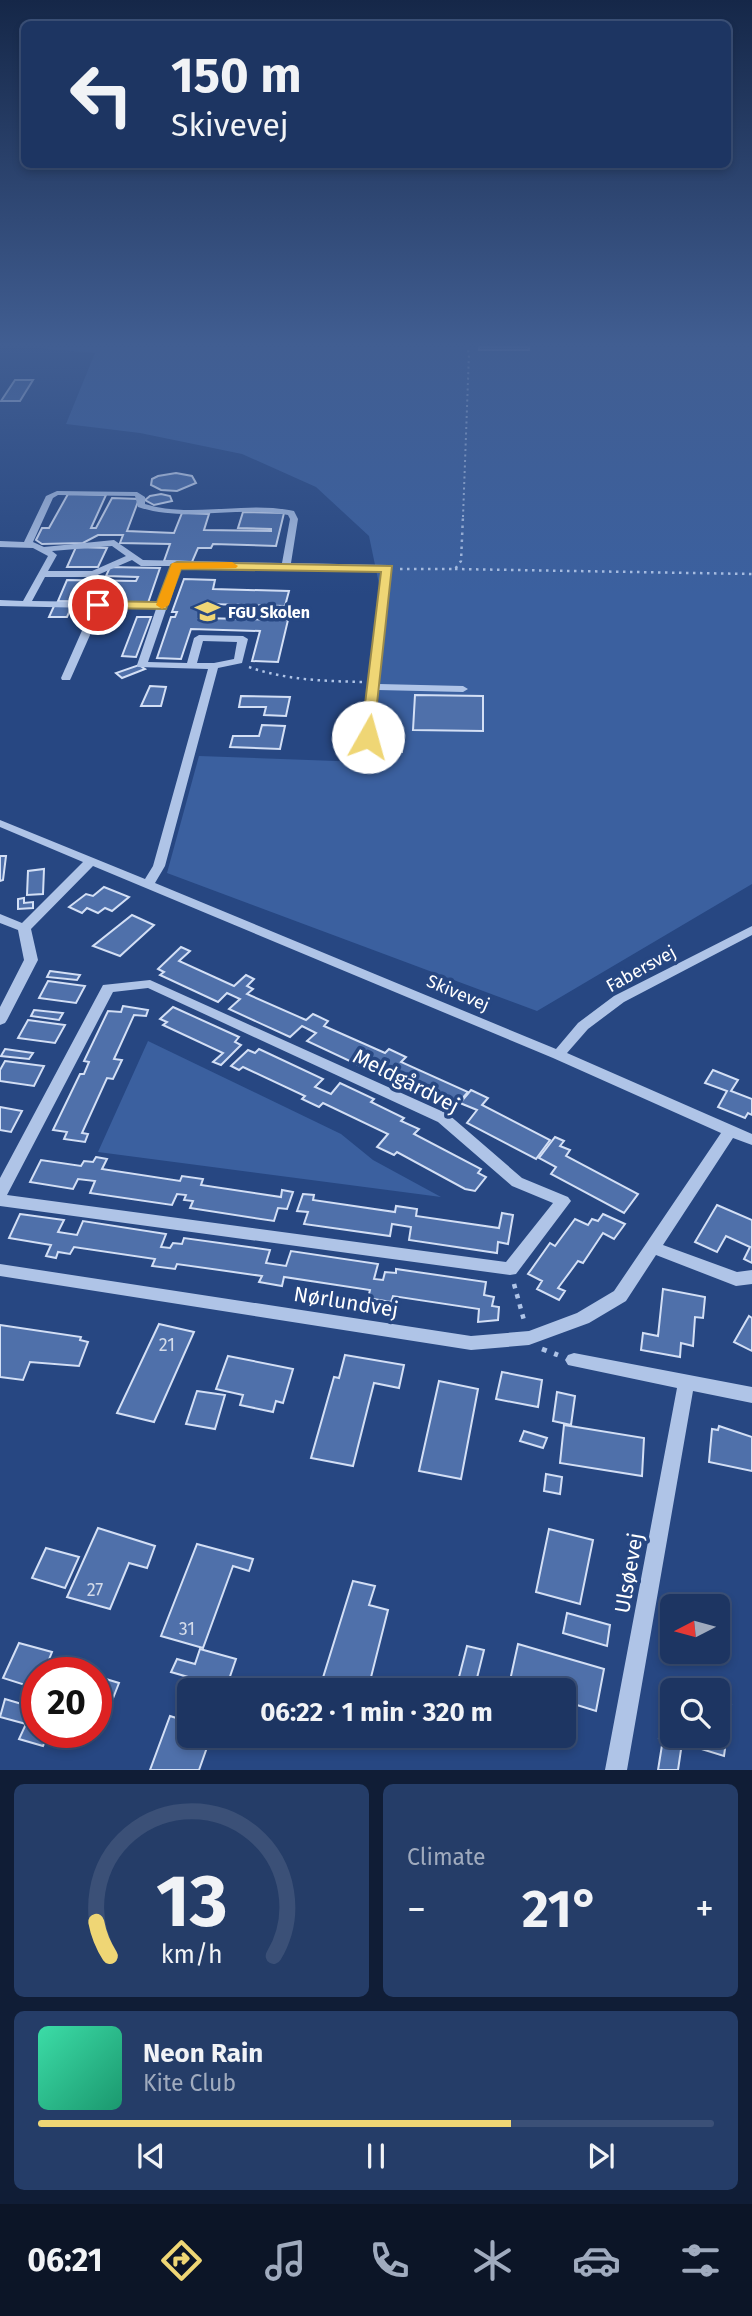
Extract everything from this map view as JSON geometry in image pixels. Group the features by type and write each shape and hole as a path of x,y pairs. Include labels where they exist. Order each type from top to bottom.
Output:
{"street":[{"path":"27,545 50,496 137,494 141,497 141,505 160,511 257,509 291,513 294,519 286,567"},
{"path":"0,544 45,549 114,543 141,563 387,568 368,737"},
{"path":"26,603 53,555 45,549"},
{"path":"42,574 93,573 132,557"},
{"path":"177,565 142,665 214,666 238,661 243,639 199,638 191,665"},
{"path":"0,603 162,606"},
{"path":"66,678 98,605"},
{"path":"147,885 159,866 214,666"},
{"path":"374,685 463,689"},
{"name":"Skivevej","path":"0,822 558,1055 752,1140"},
{"path":"24,928 91,861"},
{"path":"0,918 24,928"},
{"path":"0,1020 32,960 24,928"},
{"name":"Fabersvej","path":"558,1055 583,1026 619,999 752,930"},
{"name":"Meldgårdvej","path":"0,1193 108,988 149,984 443,1118 517,1182 563,1201 510,1269"},
{"name":"Nørlundvej","path":"0,1270 471,1343 529,1338 583,1318 620,1296 730,1131"},
{"path":"0,1200 510,1269"},
{"path":"652,1247 736,1279 752,1277"},
{"path":"574,1360 752,1395"},
{"name":"Ulsøevej","path":"616,1770 686,1384"}],"path":[{"path":"455,569 461,561 464,430"},
{"path":"387,568 752,574"},
{"path":"233,662 275,676 374,685"},
{"path":"510,1269 529,1338 537,1348 574,1360"}],"shaded area":[{"path":"112,430 752,430 752,884 537,1011 167,873 199,756 363,762 384,608 369,536 316,487 242,454"},
{"path":"148,1041 341,1134 373,1160 441,1197 98,1152"}],"building":[{"path":"176,473 192,476 196,483 177,491 161,490 151,485 152,479 158,476"},
{"path":"68,494 106,495 91,528 96,528 112,498 139,499 127,531 174,533 182,513 209,514 204,530 271,531 238,528 243,512 284,513 276,546 213,544 211,548 198,548 192,562 164,561 170,544 120,543 123,535 98,535 83,543 42,544 36,540 42,528 49,528"},
{"path":"150,496 170,496 172,501 154,505 145,500"},
{"path":"76,547 107,548 98,567 67,567"},
{"path":"110,567 160,568 148,603 58,601 67,580 136,581 138,577 106,576"},
{"path":"184,579 215,580 213,589 289,591 285,606 208,604 199,618 288,620 278,662 252,661 260,631 191,629 181,659 157,658 171,617 175,617 177,612 172,612"},
{"path":"54,606 72,606 67,617 49,617"},
{"path":"137,617 151,617 136,657 122,656"},
{"path":"139,665 145,669 122,678 116,673"},
{"path":"150,686 166,687 161,706 141,706"},
{"path":"415,695 483,696 483,731 413,730"},
{"path":"241,696 290,697 286,716 264,715 266,707 239,707"},
{"path":"262,725 285,726 280,749 230,747 233,736 259,736"},
{"path":"377,740 403,741 402,752 376,751"},
{"path":"0,856 6,856 3,880 0,881"},
{"path":"44,869 43,894 27,895 28,871"},
{"path":"104,887 129,897 112,911 105,908 98,913 87,908 82,913 69,907 86,894 93,896"},
{"path":"24,898 24,903 33,902 33,908 18,909 18,899"},
{"path":"132,915 154,925 120,956 93,946"},
{"path":"181,947 190,951 179,961 234,986 246,975 254,979 247,986 253,989 247,994 306,1020 313,1014 328,1021 324,1026 385,1053 389,1049 406,1057 401,1062 468,1092 452,1110 384,1078 393,1068 379,1062 371,1071 307,1041 316,1033 302,1026 290,1037 229,1009 240,999 227,993 218,1002 160,975 164,972 158,969"},
{"path":"50,971 80,975 77,980 47,977"},
{"path":"48,981 85,986 76,1003 39,998"},
{"path":"123,1006 148,1010 146,1016 134,1015 114,1059 122,1060 113,1079 107,1078 82,1133 88,1134 85,1142 64,1139 67,1132 53,1130 80,1074 84,1074 89,1062 84,1061 108,1011 121,1012"},
{"path":"173,1007 239,1037 235,1042 241,1045 221,1065 213,1062 223,1053 163,1025 167,1022 160,1019"},
{"path":"34,1010 63,1013 59,1020 31,1016"},
{"path":"28,1020 65,1025 55,1043 18,1038"},
{"path":"5,1049 33,1053 29,1059 1,1056"},
{"path":"259,1049 323,1079 315,1087 331,1094 340,1083 374,1099 371,1102 404,1118 401,1121 419,1129 414,1134 481,1169 478,1173 486,1177 475,1191 465,1189 397,1152 394,1155 377,1147 388,1134 323,1103 319,1107 302,1099 305,1096 243,1067 239,1070 231,1066 248,1050 255,1053"},
{"path":"5,1061 44,1066 34,1086 0,1081 0,1070"},
{"path":"713,1070 738,1080 731,1091 752,1099 752,1115 748,1113 745,1118 718,1107 727,1091 705,1083"},
{"path":"471,1090 488,1098 482,1105 550,1140 536,1159 467,1123 477,1110 460,1103"},
{"path":"0,1107 22,1111 11,1132 0,1130"},
{"path":"555,1137 564,1141 560,1146 570,1150 566,1156 638,1194 624,1213 551,1174 556,1167 539,1158"},
{"path":"96,1157 107,1159 102,1169 180,1181 182,1176 203,1179 201,1185 281,1197 282,1190 293,1192 287,1209 278,1208 274,1221 190,1208 193,1201 184,1200 186,1195 177,1194 172,1205 90,1193 95,1181 78,1179 73,1189 30,1182 41,1160 81,1166 84,1161 93,1162"},
{"path":"303,1194 314,1195 313,1200 395,1212 396,1206 417,1209 416,1216 499,1228 502,1213 513,1215 508,1244 498,1242 497,1253 409,1240 411,1227 392,1224 390,1236 304,1224 308,1212 297,1211"},
{"path":"717,1205 752,1220 752,1263 744,1259 750,1247 726,1236 717,1252 695,1242"},
{"path":"20,1214 64,1220 58,1232 77,1235 83,1221 166,1234 161,1247 170,1248 173,1243 182,1244 184,1238 270,1250 266,1263 286,1266 291,1251 378,1264 374,1279 383,1280 385,1272 396,1273 396,1269 486,1282 484,1295 494,1297 492,1306 499,1307 498,1320 478,1322 479,1309 393,1296 391,1302 368,1298 370,1290 284,1277 282,1286 259,1282 262,1276 177,1264 175,1269 152,1266 155,1259 74,1247 70,1254 58,1252 56,1258 46,1256 51,1245 9,1238"},
{"path":"603,1214 625,1224 614,1239 603,1233 583,1263 578,1261 558,1288 565,1291 559,1300 537,1289 542,1281 528,1274 550,1243 555,1246 575,1219 588,1225 592,1219 598,1221"},
{"path":"663,1289 705,1297 703,1318 695,1317 693,1346 681,1343 680,1357 641,1350 643,1333 658,1336"},
{"path":"749,1316 752,1318 752,1351 734,1342"},
{"path":"159,1324 194,1332 154,1422 117,1413"},
{"path":"0,1325 81,1337 80,1340 88,1342 79,1366 30,1362 23,1380 0,1377"},
{"path":"345,1355 404,1365 399,1388 374,1383 353,1466 311,1458 334,1377 339,1378"},
{"path":"228,1356 293,1369 283,1403 276,1401 273,1412 240,1405 243,1395 216,1389"},
{"path":"502,1372 542,1380 538,1407 496,1399"},
{"path":"439,1381 478,1389 461,1479 419,1471"},
{"path":"197,1391 225,1395 215,1429 186,1424"},
{"path":"557,1392 575,1396 571,1425 553,1421"},
{"path":"564,1425 644,1438 642,1476 560,1463"},
{"path":"719,1426 752,1437 752,1471 709,1462 712,1429 718,1430"},
{"path":"524,1431 547,1438 543,1448 520,1441"},
{"path":"546,1474 562,1477 560,1494 544,1491"},
{"path":"98,1528 155,1546 147,1568 129,1563 110,1609 67,1597"},
{"path":"549,1529 593,1540 580,1604 536,1592"},
{"path":"197,1544 253,1559 249,1571 233,1566 203,1648 161,1636"},
{"path":"46,1548 79,1557 65,1588 32,1578"},
{"path":"353,1581 375,1586 369,1605 388,1610 371,1678 323,1678"},
{"path":"567,1613 610,1625 607,1646 563,1633"},
{"path":"19,1643 52,1652 50,1657 21,1657 21,1684 3,1678"},
{"path":"518,1644 604,1669 596,1711 576,1705 576,1678 511,1678"},
{"path":"467,1646 484,1650 477,1678 459,1677"},
{"path":"200,1649 236,1659 229,1678 192,1678 171,1672 177,1659 195,1664"},
{"path":"112,1681 119,1683 112,1701"},
{"path":"5,1699 21,1704 21,1723 0,1717"},
{"path":"170,1716 177,1718 177,1748 207,1748 199,1770 150,1770"},
{"path":"662,1748 681,1748 678,1770 658,1770"},
{"path":"698,1748 725,1748 724,1756"}],"slow traffic":[{"path":"162,605 177,565 232,566"}],"place":[{"name":"FGU Skolen","path":"208,612"}],"route":[{"path":"98,605 162,606 177,565 387,568 368,737"}]}
